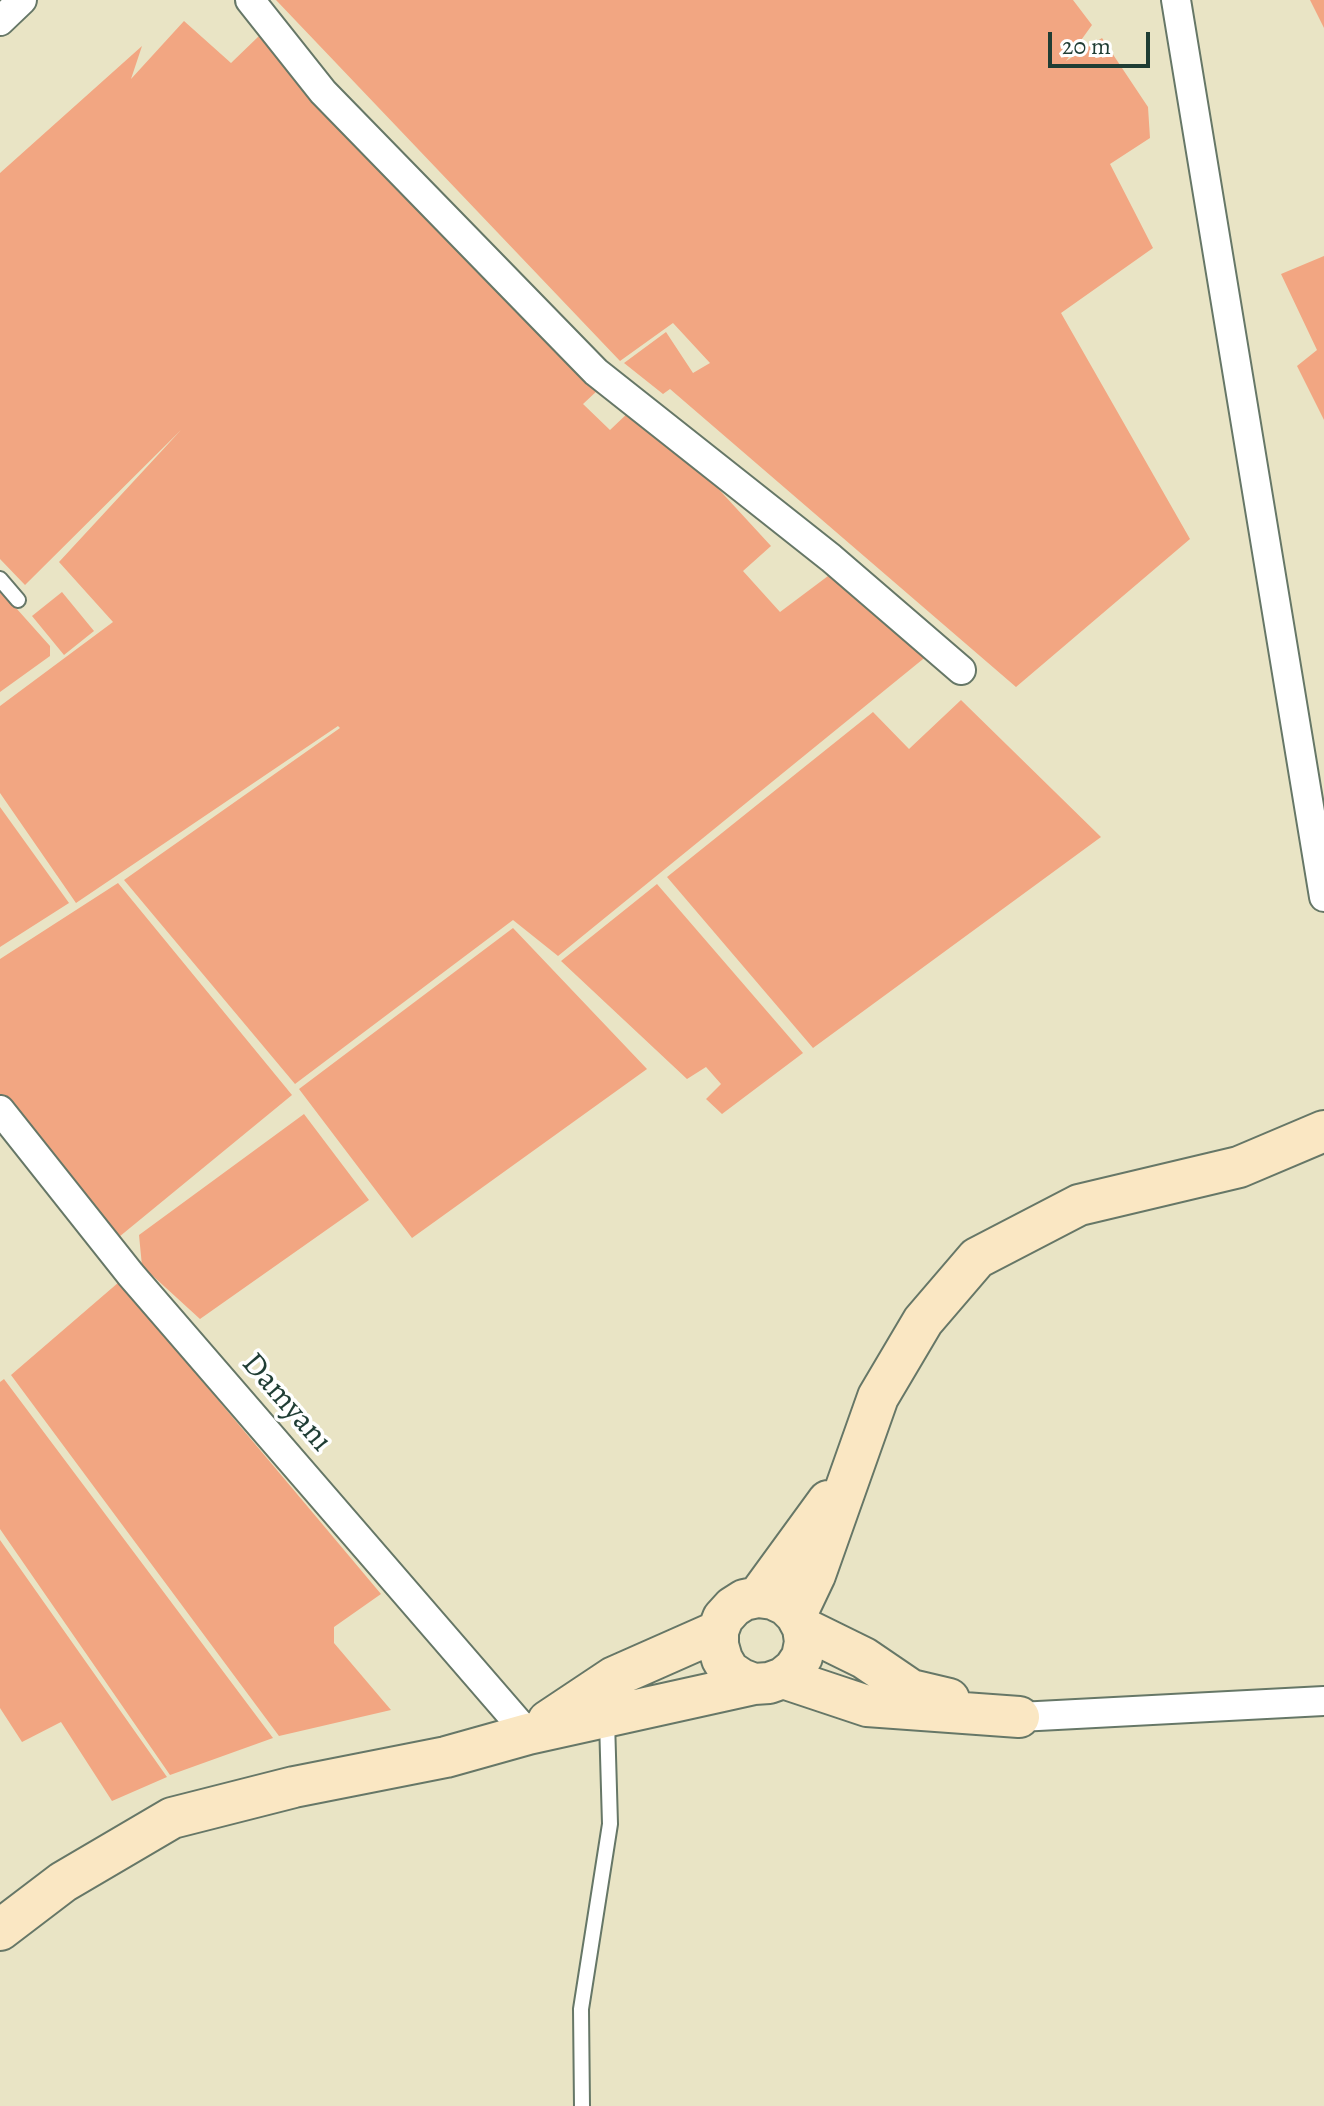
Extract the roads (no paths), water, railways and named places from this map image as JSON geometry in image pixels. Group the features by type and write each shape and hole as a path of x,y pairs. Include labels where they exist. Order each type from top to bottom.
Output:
{"street":[{"path":"0,21 22,0"},
{"path":"250,0 323,92 596,372 831,558 961,670"},
{"path":"1176,0 1324,897"},
{"name":"Damyanı","path":"0,1110 131,1275 528,1734"},
{"path":"0,1930 63,1882 172,1818 294,1787 446,1757 528,1734 769,1681 794,1669 802,1657 805,1642 800,1621 878,1397 923,1321 977,1258 1079,1205 1239,1167 1324,1131"},
{"path":"758,1597 850,1472"},
{"path":"1019,1717 911,1690 800,1621 786,1605 773,1599 758,1597 744,1600 723,1618 718,1631 722,1659 729,1671 741,1679 769,1681 867,1706 1019,1717 1324,1701"},
{"path":"528,1734 614,1677 718,1631"}],"lane":[{"path":"0,579 18,600"},
{"path":"582,2106 581,2009 610,1824 607,1717"}]}
